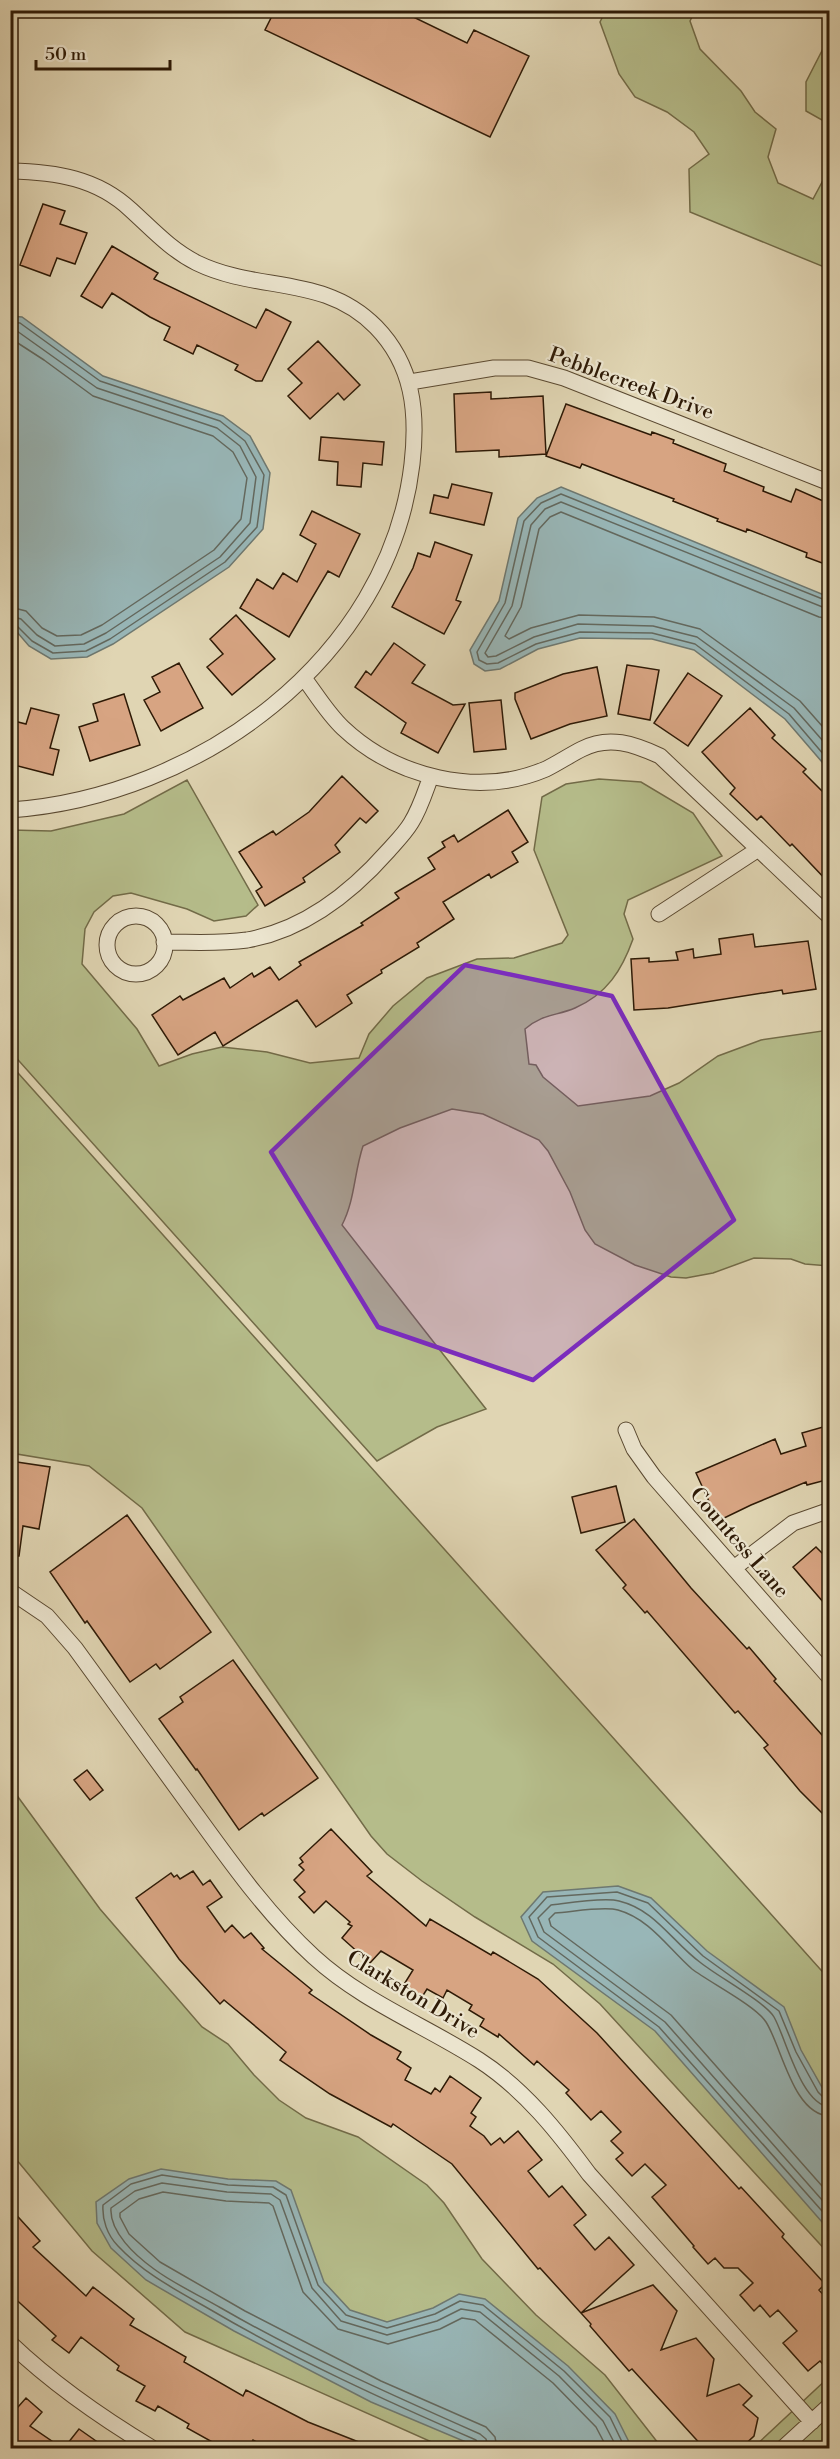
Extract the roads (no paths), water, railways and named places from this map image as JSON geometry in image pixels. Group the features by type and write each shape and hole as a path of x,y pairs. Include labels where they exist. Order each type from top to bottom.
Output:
{"street":[{"path":"10,171 40,172 82,180 118,198 162,240 196,263 235,277 312,289 351,306 375,326 403,363 410,382 414,405 413,456 405,506 393,546 360,612 304,678 241,730 189,761 160,774 73,802 10,810"},
{"name":"Pebblecreek Drive","path":"410,382 494,368 528,368 564,378 830,483"},
{"path":"304,678 342,727 380,758 431,776 464,782 513,779 546,768 600,742 637,745 660,756 830,917"},
{"path":"164,942 217,943 248,940 281,931 331,904 353,886 390,849 411,823 431,776"},
{"path":"659,914 757,850"},
{"name":"Countess Lane","path":"626,1430 645,1466 830,1678"},
{"path":"734,1568 793,1523 830,1510"},
{"name":"Clarkston Drive","path":"10,1591 47,1616 75,1648 241,1876 282,1925 334,1973 388,2010 480,2061 531,2104 561,2136 589,2174 812,2422"},
{"path":"10,2343 46,2376 120,2429 152,2448"},
{"path":"783,2448 830,2405"}],"water":[{"path":"10,316 22,317 103,376 223,416 250,436 270,473 263,529 229,567 113,644 87,657 51,659 29,646 11,625"},
{"path":"561,487 829,597 829,775 822,762 785,719 694,650 652,639 580,638 538,649 500,669 485,671 474,664 470,650 499,601 518,518 537,498"},
{"path":"618,1886 651,1898 707,1951 784,2007 801,2050 823,2089 829,2095 829,2230 655,2031 532,1941 521,1917 543,1892"},
{"path":"161,2169 228,2179 276,2181 291,2190 324,2282 350,2310 387,2322 433,2308 459,2294 485,2299 568,2366 615,2414 632,2448 480,2448 371,2402 234,2331 146,2280 111,2248 97,2223 96,2202 129,2179"}]}
